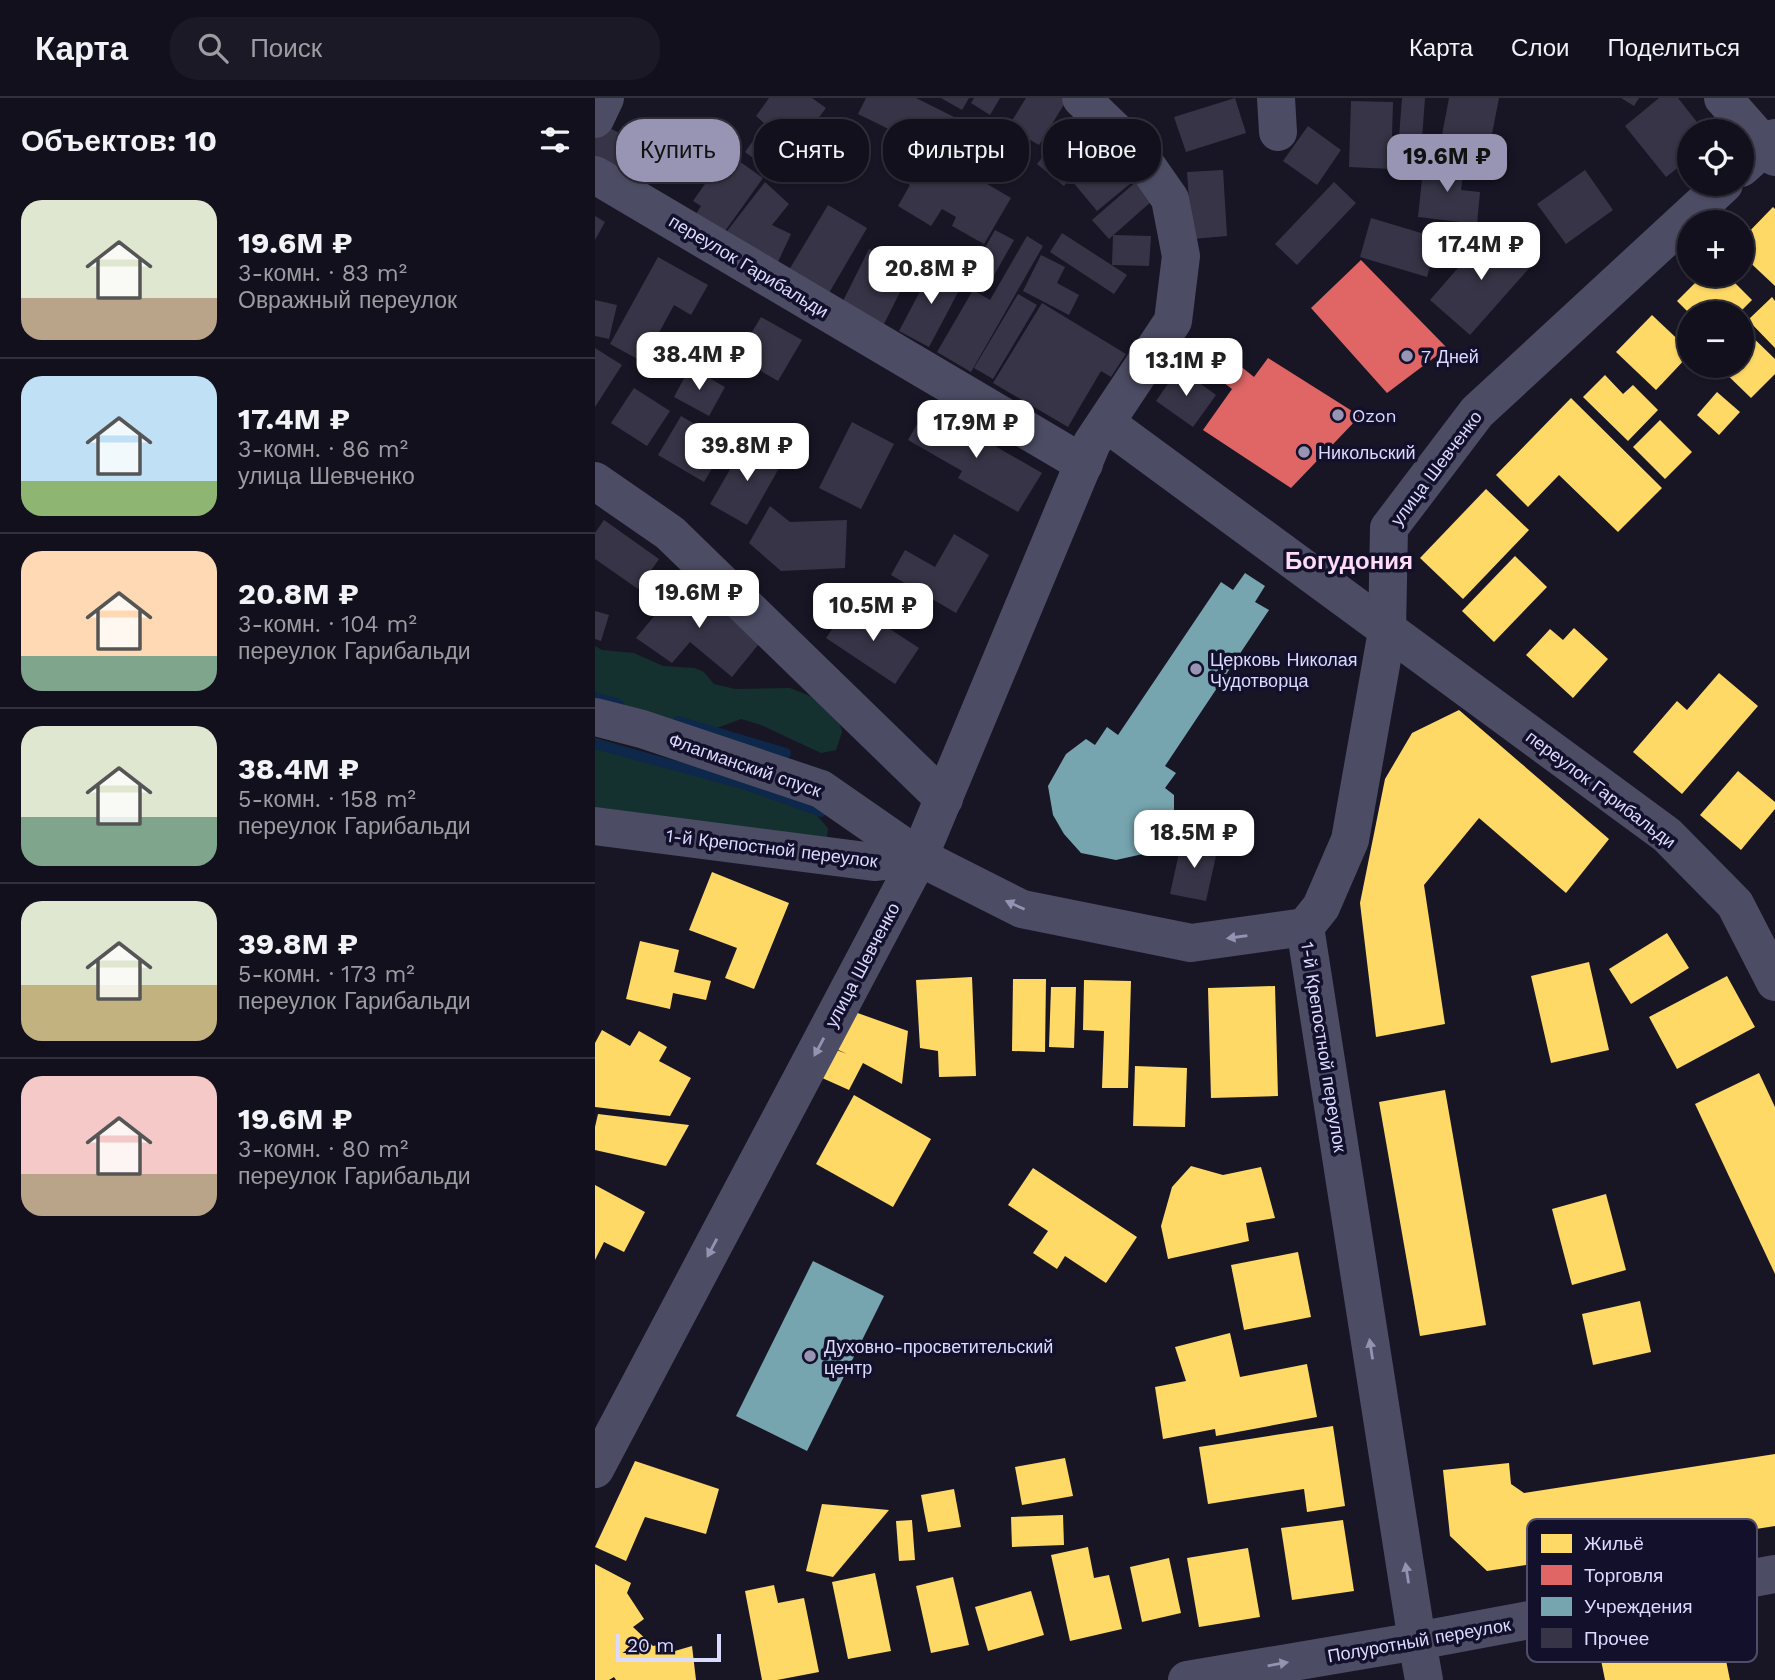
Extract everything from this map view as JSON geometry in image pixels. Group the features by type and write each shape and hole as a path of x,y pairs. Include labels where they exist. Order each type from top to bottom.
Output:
{"street":[{"path":"595,119 605,98"},
{"name":"улица Шевченко","path":"595,1469 919,857 1094,443 1173,321 1181,256 1170,199 1137,153 1081,98"},
{"path":"1723,98 1764,152"},
{"name":"переулок Гарибальди","path":"595,175 1094,443 1387,631 1667,835 1735,904 1775,982"},
{"name":"улица Шевченко","path":"1305,927 1321,907 1350,839 1387,631 1389,528 1477,412 1711,196"},
{"path":"595,481 670,533 944,799"},
{"name":"Флагманский спуск","path":"595,717 642,729 821,789 919,857"},
{"name":"1-й Крепостной переулок","path":"595,826 874,862 919,857 1022,909 1191,943 1305,927 1424,1680"},
{"name":"Полуротный переулок","path":"1757,1577 1775,1574"},
{"name":"Полуротный переулок","path":"1187,1680 1527,1620"}],"green space":[{"path":"595,646 602,650 634,653 663,666 695,668 704,672 714,684 735,689 790,688 822,701 837,714 842,732 836,750 821,753 761,725 741,719 706,732 595,703"},
{"path":"595,738 765,787 810,808 828,828 825,856 595,814"}],"building: Жильё":[{"path":"1773,207 1775,209 1775,286 1754,266 1754,227"},
{"path":"1691,287 1739,287 1752,300 1751,301 1677,301"},
{"path":"1772,297 1775,301 1775,348 1754,326 1754,314"},
{"path":"1652,315 1677,339 1677,368 1656,390 1616,352"},
{"path":"1754,339 1775,359 1775,374 1751,398 1730,378 1754,378"},
{"path":"1605,375 1623,394 1633,385 1658,410 1628,441 1583,397"},
{"path":"1717,392 1740,412 1719,435 1697,415"},
{"path":"1571,398 1662,488 1618,532 1559,475 1528,507 1496,475"},
{"path":"1660,420 1692,452 1665,479 1633,447"},
{"path":"1486,489 1529,530 1463,599 1420,558"},
{"path":"1515,556 1547,587 1494,642 1462,611"},
{"path":"1574,628 1608,659 1573,698 1526,655 1550,629 1563,640"},
{"path":"1719,673 1758,706 1682,794 1633,752 1677,701 1687,710"},
{"path":"1459,710 1609,839 1566,893 1479,818 1424,885 1445,1024 1376,1037 1360,903 1385,779 1412,733"},
{"path":"1738,771 1775,802 1775,809 1741,850 1700,815"},
{"path":"712,872 789,903 754,989 725,978 737,948 689,930"},
{"path":"1667,933 1689,968 1631,1004 1609,969"},
{"path":"640,941 679,950 674,972 711,981 706,1000 673,993 670,1009 626,999"},
{"path":"1589,962 1609,1050 1551,1063 1531,976"},
{"path":"1727,976 1755,1027 1677,1069 1649,1017"},
{"path":"972,977 976,1076 939,1077 938,1051 920,1048 916,980"},
{"path":"1013,979 1046,979 1045,1052 1012,1051"},
{"path":"1084,980 1131,981 1128,1088 1102,1088 1104,1031 1083,1030"},
{"path":"1275,986 1278,1096 1211,1098 1208,988"},
{"path":"1051,987 1076,987 1074,1048 1049,1047"},
{"path":"852,1011 908,1031 902,1084 863,1063 849,1090 820,1077 834,1049 847,1054 832,1047"},
{"path":"602,1030 630,1046 639,1031 667,1047 659,1061 691,1078 670,1116 595,1107 595,1043"},
{"path":"1135,1066 1187,1068 1185,1127 1133,1126"},
{"path":"1759,1073 1775,1107 1775,1274 1695,1104"},
{"path":"1445,1090 1486,1325 1420,1336 1379,1102"},
{"path":"854,1095 931,1139 893,1207 816,1164"},
{"path":"598,1114 689,1125 666,1166 595,1150"},
{"path":"1191,1166 1223,1175 1261,1167 1275,1218 1246,1223 1249,1241 1168,1259 1161,1226 1172,1187"},
{"path":"1033,1168 1137,1237 1106,1283 1065,1256 1057,1269 1033,1253 1048,1231 1008,1205"},
{"path":"595,1185 645,1212 624,1252 604,1242 595,1260"},
{"path":"1606,1194 1626,1270 1572,1285 1552,1209"},
{"path":"1298,1252 1311,1317 1244,1330 1231,1265"},
{"path":"1640,1301 1651,1352 1593,1365 1582,1314"},
{"path":"1230,1333 1240,1377 1307,1364 1317,1417 1216,1436 1215,1429 1163,1439 1155,1387 1186,1381 1175,1347"},
{"path":"1333,1426 1345,1506 1307,1512 1304,1489 1208,1504 1199,1447"},
{"path":"1775,1454 1775,1526 1757,1529 1757,1519 1527,1519 1527,1565 1487,1571 1450,1536 1443,1470 1509,1463 1511,1484 1524,1493"},
{"path":"1065,1458 1073,1496 1022,1505 1015,1467"},
{"path":"635,1461 719,1489 706,1534 645,1517 626,1561 595,1547"},
{"path":"954,1489 961,1527 928,1532 921,1495"},
{"path":"822,1504 889,1510 833,1577 806,1571"},
{"path":"1063,1515 1064,1545 1012,1547 1011,1517"},
{"path":"912,1520 915,1560 899,1561 896,1521"},
{"path":"1343,1520 1354,1591 1292,1600 1281,1528"},
{"path":"1088,1547 1094,1578 1109,1575 1122,1629 1070,1641 1051,1555"},
{"path":"1248,1548 1260,1617 1199,1627 1187,1558"},
{"path":"1169,1558 1181,1613 1142,1622 1130,1567"},
{"path":"595,1564 631,1583 627,1593 644,1619 633,1627 653,1646 664,1644 668,1653 692,1646 696,1680 616,1680 614,1677 609,1680 595,1680"},
{"path":"875,1573 891,1651 848,1659 832,1582"},
{"path":"953,1577 969,1645 931,1653 916,1586"},
{"path":"774,1585 778,1603 804,1598 819,1672 762,1680 745,1591"},
{"path":"1031,1591 1044,1635 988,1651 975,1607"},
{"path":"1601,1662 1726,1662 1730,1680 1605,1680"}],"building: Торговля":[{"path":"1361,260 1447,348 1387,393 1311,308"},
{"path":"1218,348 1254,377 1268,358 1360,416 1291,488 1203,430 1232,389 1203,367"}],"building: Учреждения":[{"name":"Церковь Николая Чудотворца","path":"1245,573 1265,586 1255,602 1269,610 1165,766 1176,773 1165,788 1174,795 1174,815 1143,854 1116,860 1081,853 1064,834 1053,815 1048,786 1066,754 1086,739 1095,745 1107,727 1118,735 1221,582 1233,590"},
{"name":"Духовно-просветительский центр","path":"813,1261 884,1296 807,1451 736,1416"}],"building: Прочее":[{"path":"769,98 812,98 826,108 818,119 759,119 756,116"},
{"path":"866,98 916,98 956,118 883,119 883,126 858,114"},
{"path":"941,98 969,98 962,110"},
{"path":"974,98 1000,98 990,115 971,103"},
{"path":"1026,98 1068,98 1055,119 1043,119 1043,139 1039,145 1029,139 1029,119 1013,119"},
{"path":"1235,98 1246,133 1186,152 1174,117"},
{"path":"1402,98 1425,98 1419,179 1396,177"},
{"path":"1449,98 1499,98 1490,144 1442,135"},
{"path":"1621,98 1639,98 1634,106"},
{"path":"1659,98 1678,98 1695,119 1677,119 1677,168 1666,177 1625,126"},
{"path":"1351,101 1393,102 1391,169 1349,167"},
{"path":"602,124 616,131 616,174 595,164 595,138"},
{"path":"1308,126 1341,150 1317,185 1283,161"},
{"path":"754,139 754,159 745,152"},
{"path":"1043,156 1043,169 1037,164"},
{"path":"1424,160 1464,165 1461,190 1480,192 1477,224 1418,217"},
{"path":"740,162 754,172 754,182 760,182 723,234 696,214 701,206 693,201 706,182 740,182"},
{"path":"1223,170 1227,236 1192,239 1187,172"},
{"path":"1585,170 1613,210 1566,244 1537,204"},
{"path":"765,182 789,204 772,225 791,234 777,264 724,235"},
{"path":"905,182 984,182 1011,198 984,244 952,226 956,217 942,209 931,226 898,206 910,185"},
{"path":"1073,182 1130,182 1131,183 1097,211"},
{"path":"1136,182 1153,200 1109,239 1092,220"},
{"path":"1334,182 1356,203 1297,265 1275,244"},
{"path":"828,205 867,228 829,293 789,270"},
{"path":"595,216 605,222 595,240"},
{"path":"1371,218 1438,238 1427,277 1360,257"},
{"path":"1492,229 1532,265 1470,335 1430,300"},
{"path":"995,230 1014,240 984,293 965,283"},
{"path":"1062,233 1127,275 1114,294 1050,252"},
{"path":"1113,235 1151,236 1149,266 1112,265"},
{"path":"1027,236 1043,246 971,372 937,352 973,290 990,300"},
{"path":"869,249 911,270 884,324 842,303"},
{"path":"1041,255 1065,267 1057,283 1079,295 1069,315 1023,291"},
{"path":"658,257 708,285 691,315 674,305 643,362 610,344"},
{"path":"934,265 964,281 929,347 899,331"},
{"path":"1018,294 1037,305 993,379 974,368"},
{"path":"595,300 617,305 609,339 595,336"},
{"path":"1042,303 1126,354 1111,377 1101,371 1068,427 993,383"},
{"path":"761,317 802,340 778,381 737,357"},
{"path":"595,348 622,365 595,407"},
{"path":"690,367 725,387 709,416 674,397"},
{"path":"1179,368 1216,395 1193,427 1156,401"},
{"path":"634,388 670,411 647,446 611,423"},
{"path":"927,407 1042,473 1018,512 958,478 962,471 908,440"},
{"path":"681,416 727,443 704,482 658,455"},
{"path":"852,422 894,444 861,509 819,488"},
{"path":"747,440 783,461 747,525 710,504"},
{"path":"770,506 790,522 847,520 845,568 781,571 749,543"},
{"path":"604,520 659,559 638,589 595,559 595,533"},
{"path":"954,534 989,555 956,613 891,575 905,550 935,567"},
{"path":"685,579 762,640 732,677 690,642 672,663 636,638"},
{"path":"850,603 919,648 895,684 826,638"},
{"path":"595,611 609,615 601,641 595,639"},
{"path":"1182,839 1218,847 1206,901 1170,894"}],"waterway":[{"path":"595,697 619,704"},
{"path":"678,721 786,753"},
{"path":"595,744 746,785 821,812"}],"place":[{"name":"7 Дней","path":"1407,356"},
{"name":"Ozon","path":"1338,415"},
{"name":"Никольский","path":"1304,452"},
{"name":"Церковь Николая Чудотворца","path":"1196,669"},
{"name":"Духовно-просветительский центр","path":"810,1356"}],"district":[{"name":"Богудония","path":"1349,561"}]}
